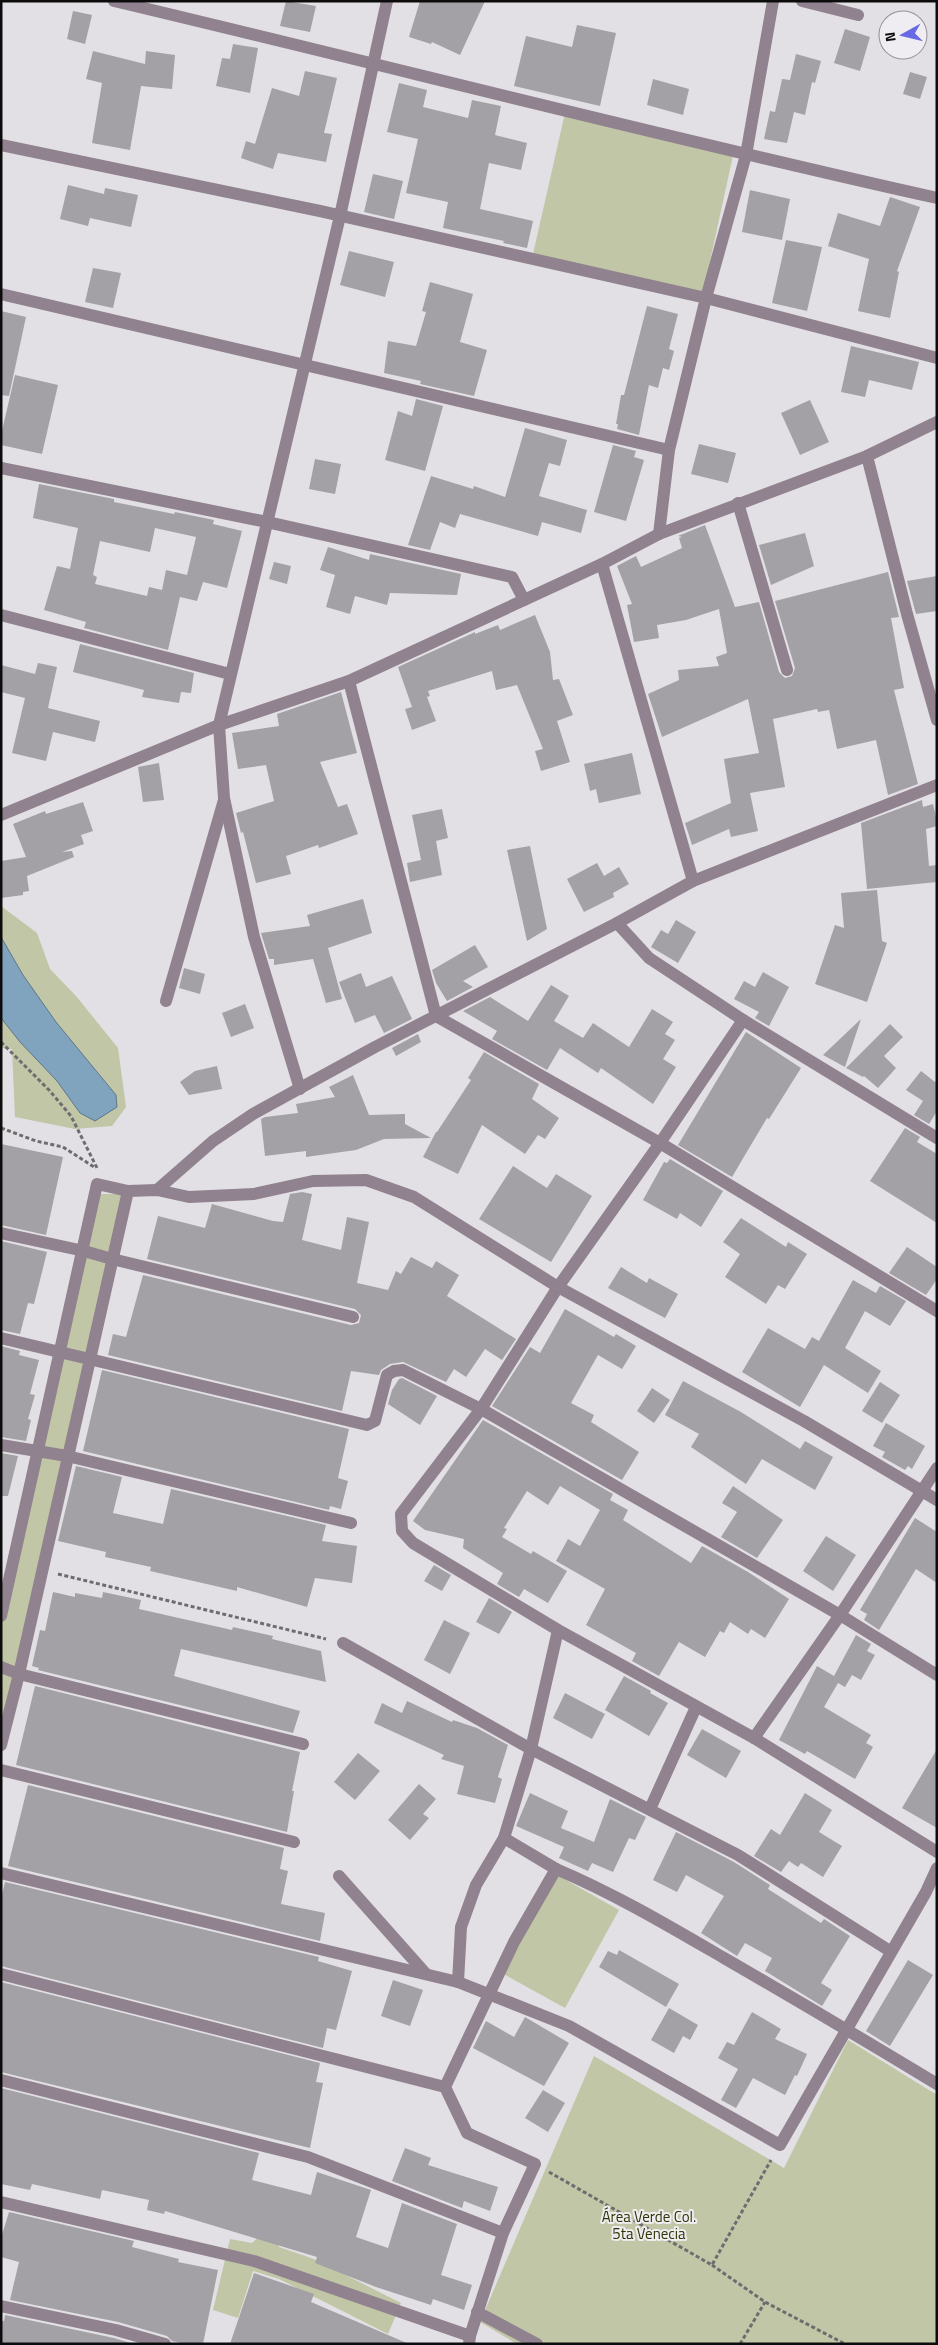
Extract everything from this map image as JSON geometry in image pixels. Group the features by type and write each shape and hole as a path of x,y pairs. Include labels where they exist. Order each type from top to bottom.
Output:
{"street":[{"path":"114,1 375,63 746,156 937,198"},
{"path":"300,1089 254,937 224,798 219,725 340,216 375,63 387,1"},
{"path":"658,534 669,450 706,298 746,156 773,1"},
{"path":"802,1 858,15"},
{"path":"1,145 340,216 706,298 937,358"},
{"path":"1,294 669,450"},
{"path":"1,815 219,725 349,681 602,564 658,534 867,456 937,422"},
{"path":"867,456 907,614 937,720"},
{"path":"1,468 267,522 512,578 524,600"},
{"path":"738,504 787,670"},
{"path":"602,564 693,882"},
{"path":"1,615 230,674"},
{"path":"349,681 436,1016 660,1143 937,1311"},
{"path":"158,1190 213,1141 253,1114 436,1016 617,924 693,882 937,785"},
{"path":"166,1001 224,798"},
{"path":"617,924 649,958 743,1020 937,1138"},
{"path":"743,1020 660,1143 558,1287 481,1409 402,1514 402,1531 413,1543 558,1630 754,1738 937,1852"},
{"path":"1,1616 84,1250 97,1184 128,1191 158,1190 189,1197 254,1194 314,1181 366,1180 414,1197 558,1287 804,1421 937,1500"},
{"path":"1,1745 19,1674 128,1191"},
{"path":"1,1233 84,1250 112,1259 353,1317"},
{"path":"1,1338 366,1425 374,1421 387,1375 394,1371 403,1370 481,1409 840,1615 937,1675"},
{"path":"1,1445 37,1453 67,1456 351,1523"},
{"path":"754,1738 840,1615 937,1468"},
{"path":"458,1982 461,1927 476,1885 504,1838 531,1749 558,1630"},
{"path":"343,1642 531,1749 738,1855 890,1951"},
{"path":"1,1667 19,1674 303,1744"},
{"path":"650,1809 696,1706"},
{"path":"1,1770 294,1842"},
{"path":"504,1838 556,1870 636,1907 845,2028 937,2084"},
{"path":"1,1873 426,1974 490,1993 569,2026 780,2145 845,2028 926,1892 937,1868"},
{"path":"445,2087 514,1942 556,1870"},
{"path":"339,1876 426,1974"},
{"path":"1,1974 445,2087"},
{"path":"1,2080 308,2157 503,2233"},
{"path":"1,2202 254,2261 469,2340 503,2233 535,2164 467,2133 445,2087"},
{"path":"1,2306 116,2330 165,2344"},
{"path":"477,2312 538,2344"}],"path":[{"path":"1,1042 44,1084 71,1116 98,1169 97,1184"},
{"path":"1,1128 36,1141 63,1147 98,1169"},
{"path":"42,1570 343,1642"},
{"path":"712,2265 780,2145"},
{"path":"535,2164 712,2265 765,2302 845,2344"},
{"path":"740,2344 765,2302"}],"green space":[{"path":"565,113 734,151 703,293 533,254"},
{"path":"1,906 37,933 50,969 76,996 118,1048 126,1107 112,1126 75,1129 15,1117 12,1049 1,1048"},
{"path":"100,1194 124,1194 1,1734 1,1621"},
{"path":"557,1875 619,1910 565,2008 500,1972"},
{"name":"Área Verde Col. 5ta Venecia","path":"848,2040 937,2095 937,2344 517,2344 480,2322 594,2056 784,2168"},
{"path":"265,2232 278,2238 279,2247 314,2259 401,2303 388,2334 279,2279 253,2271 238,2318 213,2310 230,2239 252,2243"}],"water":[{"path":"1,937 23,975 56,1022 116,1095 117,1107 95,1121 80,1113 57,1081 20,1042 1,1018"}],"building":[{"path":"286,1 316,6 310,32 280,26"},
{"path":"420,1 485,1 460,55 432,42 431,44 409,37"},
{"path":"73,11 92,15 85,44 67,39"},
{"path":"577,25 616,33 600,106 514,86 526,36 572,47"},
{"path":"845,29 870,37 860,71 834,63"},
{"path":"233,44 258,48 250,93 216,86 222,58 230,59"},
{"path":"93,51 145,64 146,51 175,55 172,89 141,86 130,150 92,143 102,83 86,79"},
{"path":"796,54 821,61 815,83 812,82 805,115 794,112 787,143 764,139 770,111 775,112 782,79 790,80"},
{"path":"305,71 337,78 324,133 332,134 326,162 278,153 273,169 241,158 246,141 255,144 272,88 299,96"},
{"path":"910,72 927,77 920,99 903,94"},
{"path":"653,79 689,89 683,115 647,105"},
{"path":"399,83 427,90 423,107 468,118 472,100 501,106 495,135 527,143 521,170 489,163 480,209 533,221 527,248 443,228 448,202 406,193 418,139 387,132"},
{"path":"373,174 403,181 394,219 364,212"},
{"path":"68,185 104,194 105,188 138,195 131,227 90,218 88,226 60,219"},
{"path":"750,190 790,199 782,240 742,232"},
{"path":"890,197 920,207 897,271 899,272 890,318 858,311 869,259 828,246 838,213 880,226"},
{"path":"786,240 822,247 807,311 772,303"},
{"path":"349,251 394,262 385,297 340,285"},
{"path":"93,268 121,273 113,308 85,302"},
{"path":"430,282 473,294 460,342 487,350 474,396 420,384 421,381 384,373 388,341 416,346 426,312 422,311"},
{"path":"647,306 678,314 669,349 674,351 669,370 663,368 658,388 649,385 639,435 617,429 618,424 616,424 621,395 624,395"},
{"path":"1,311 26,317 9,396 1,395"},
{"path":"851,346 919,362 912,390 869,380 865,397 841,392"},
{"path":"15,375 58,385 42,454 1,445 1,435"},
{"path":"416,399 443,406 425,471 385,460 398,411 412,416"},
{"path":"810,400 829,442 800,455 781,413"},
{"path":"525,428 567,440 560,466 549,463 539,496 587,510 581,533 542,522 538,536 460,514 455,528 440,522 430,550 408,545 431,476 473,489 474,486 505,497"},
{"path":"699,444 736,453 728,483 691,474"},
{"path":"613,445 636,451 634,457 644,460 626,521 594,512"},
{"path":"315,459 341,464 335,494 309,489"},
{"path":"39,484 114,499 114,502 214,520 213,524 242,531 227,588 203,582 197,601 180,597 168,650 84,628 86,622 44,610 57,566 70,569 78,528 33,518","holes":["155,528 196,537 187,575 166,570 162,590 149,587 147,596 95,584 97,577 93,575 100,541 150,552"]},
{"path":"705,525 735,607 759,602 779,672 785,678 792,676 795,668 775,601 888,572 899,617 891,618 904,688 894,690 918,784 888,795 876,740 837,749 829,710 818,712 817,709 773,719 785,787 750,793 758,831 731,837 729,829 692,845 685,823 731,803 724,759 759,753 748,699 662,737 648,694 679,680 678,670 719,666 716,657 727,653 719,609 686,620 657,625 659,638 634,642 627,605 632,604 617,566 636,556 641,567 682,548 679,538 682,537 678,536"},
{"path":"805,533 814,566 771,585 759,545"},
{"path":"328,547 369,560 370,554 461,574 457,595 390,593 387,605 355,596 350,614 326,607 335,575 320,570"},
{"path":"274,562 291,566 287,584 269,579"},
{"path":"937,576 937,611 916,614 907,581"},
{"path":"535,615 550,652 553,680 559,679 573,715 557,721 570,762 541,771 535,751 543,749 517,685 496,690 492,671 428,691 430,696 427,697 436,721 412,730 405,709 412,707 398,667 475,632 475,634 498,625 500,630"},
{"path":"80,644 194,673 191,693 181,692 179,703 142,697 144,690 73,672"},
{"path":"38,663 57,667 48,708 100,721 95,742 53,732 46,761 12,753 25,698 1,692 1,665 35,674"},
{"path":"341,692 357,753 320,762 338,807 347,804 358,834 319,848 318,845 286,856 291,874 256,883 243,832 241,833 236,813 274,801 266,765 238,769 232,733 279,726 277,714"},
{"path":"632,753 641,794 599,803 596,789 590,791 584,764"},
{"path":"159,763 164,800 143,802 138,767"},
{"path":"922,800 923,807 933,804 937,821 937,826 926,829 929,866 937,865 937,882 867,889 861,823"},
{"path":"83,802 93,831 81,835 84,844 62,852 72,851 74,857 27,876 29,891 23,892 23,895 1,898 1,861 26,857 13,824 45,811 46,814"},
{"path":"442,809 448,838 436,841 442,875 410,882 407,863 421,860 412,815"},
{"path":"530,846 547,929 527,941 507,850"},
{"path":"597,863 604,876 619,867 629,884 613,893 614,897 584,912 567,879"},
{"path":"877,890 882,941 887,943 867,1002 815,984 835,925 844,928 841,893"},
{"path":"363,899 372,933 328,948 342,999 326,1003 313,959 274,965 274,959 269,959 261,933 310,926 307,915"},
{"path":"676,920 696,932 678,963 651,947 661,930 668,934"},
{"path":"475,945 488,967 463,981 473,987 447,1001 436,983 432,970"},
{"path":"184,968 205,974 200,994 179,988"},
{"path":"763,972 789,987 769,1026 755,1018 759,1012 734,999 744,981 755,987"},
{"path":"361,973 366,987 392,976 412,1019 384,1033 375,1015 355,1023 339,982"},
{"path":"551,985 569,996 554,1021 583,1038 593,1023 629,1047 652,1009 673,1022 665,1034 675,1040 663,1059 676,1067 653,1104 601,1068 598,1073 560,1048 547,1070 492,1039 497,1031 463,1011 490,997 528,1021"},
{"path":"245,1004 254,1028 231,1037 222,1013"},
{"path":"861,1019 845,1067 823,1055"},
{"path":"890,1024 903,1037 884,1056 896,1068 878,1088 864,1076 846,1068"},
{"path":"746,1032 801,1068 769,1119 767,1118 732,1177 678,1145"},
{"path":"418,1034 421,1042 396,1056 392,1048"},
{"path":"484,1052 539,1084 532,1099 559,1118 545,1139 538,1135 525,1154 482,1125 458,1174 423,1157 436,1132 471,1080 468,1078"},
{"path":"217,1066 222,1089 189,1095 180,1082 195,1071"},
{"path":"921,1071 935,1082 937,1080 937,1111 929,1124 914,1115 923,1101 906,1090"},
{"path":"353,1075 369,1115 405,1114 405,1124 431,1138 384,1139 356,1150 306,1157 306,1151 265,1156 261,1119 298,1113 296,1104 335,1097 329,1087"},
{"path":"905,1128 920,1137 917,1142 937,1154 937,1223 870,1181"},
{"path":"1,1144 63,1157 46,1235 1,1225"},
{"path":"670,1159 723,1191 701,1227 680,1213 677,1219 643,1200 664,1162 667,1163"},
{"path":"513,1166 547,1188 556,1174 592,1196 551,1262 479,1219"},
{"path":"302,1192 312,1194 302,1240 341,1250 347,1217 369,1222 357,1283 388,1290 396,1271 401,1274 411,1257 432,1268 436,1261 459,1275 447,1296 516,1339 502,1360 485,1349 466,1377 454,1369 446,1382 403,1362 390,1364 381,1370 379,1375 351,1371 342,1411 108,1355 113,1334 126,1337 143,1275 351,1325 359,1323 361,1315 355,1309 147,1259 158,1216 205,1228 212,1204 283,1222 290,1194"},
{"path":"741,1218 786,1247 788,1242 807,1254 785,1289 778,1285 766,1304 725,1277 740,1254 723,1242"},
{"path":"1,1241 47,1252 34,1304 28,1303 20,1334 1,1330"},
{"path":"907,1247 937,1267 937,1279 926,1295 889,1273"},
{"path":"621,1267 647,1283 649,1278 678,1294 665,1318 608,1288"},
{"path":"853,1280 876,1293 880,1286 906,1301 890,1326 865,1311 845,1348 881,1371 868,1393 824,1365 800,1407 742,1372 768,1328 805,1349 812,1337 819,1341"},
{"path":"565,1309 614,1337 616,1334 636,1346 622,1369 598,1355 571,1403 594,1415 591,1422 639,1452 622,1480 492,1406 530,1347 540,1353"},
{"path":"1,1346 20,1351 19,1355 39,1360 30,1394 35,1395 28,1419 31,1420 26,1441 1,1437"},
{"path":"102,1370 349,1429 338,1478 348,1481 341,1509 330,1506 329,1510 83,1451"},
{"path":"402,1378 437,1396 420,1425 388,1404 392,1390 399,1379"},
{"path":"683,1381 741,1412 800,1449 805,1441 833,1457 815,1490 762,1459 746,1484 691,1447 699,1434 665,1415"},
{"path":"880,1382 900,1395 882,1423 862,1411"},
{"path":"652,1388 670,1400 654,1423 637,1411"},
{"path":"483,1420 613,1494 610,1500 628,1510 623,1520 691,1563 702,1546 748,1572 789,1599 765,1638 751,1629 748,1634 730,1622 724,1633 720,1631 705,1657 679,1642 659,1676 632,1661 636,1653 586,1625 605,1589 556,1561 568,1539 580,1546 600,1510 560,1486 548,1505 527,1491 504,1528 507,1529 502,1537 531,1554 533,1551 567,1571 548,1603 524,1589 519,1597 497,1584 503,1573 463,1548 464,1539 425,1530 413,1521"},
{"path":"886,1423 925,1446 912,1469 908,1466 905,1470 882,1457 885,1452 873,1446"},
{"path":"1,1453 18,1456 8,1496 1,1496"},
{"path":"76,1466 122,1477 113,1513 163,1524 171,1489 326,1525 322,1541 357,1546 352,1583 315,1578 307,1607 237,1587 237,1591 150,1571 151,1567 105,1557 106,1552 58,1541"},
{"path":"733,1486 783,1520 757,1558 721,1537 737,1512 722,1503"},
{"path":"915,1518 937,1532 937,1583 916,1569 879,1630 864,1620 867,1614 860,1610"},
{"path":"826,1536 856,1555 833,1591 803,1571"},
{"path":"434,1565 451,1575 442,1591 424,1581"},
{"path":"53,1592 75,1597 75,1593 102,1598 103,1592 141,1600 139,1609 232,1630 233,1627 273,1636 272,1639 321,1651 326,1682 181,1649 174,1676 300,1711 293,1733 38,1670 39,1668 32,1666 40,1630 45,1631"},
{"path":"489,1598 512,1612 499,1634 476,1622"},
{"path":"444,1620 470,1633 450,1674 424,1660"},
{"path":"856,1635 871,1644 867,1651 875,1655 861,1680 852,1675 845,1687 838,1683 824,1707 871,1735 866,1743 873,1747 855,1779 807,1751 805,1754 779,1740 817,1666 834,1676"},
{"path":"624,1676 668,1703 649,1736 605,1710"},
{"path":"35,1686 300,1752 292,1791 294,1791 287,1832 16,1765"},
{"path":"565,1693 605,1714 592,1739 553,1718"},
{"path":"407,1701 452,1722 453,1720 477,1728 508,1745 498,1777 502,1779 495,1803 457,1794 464,1766 441,1759 444,1755 374,1723 382,1703 402,1713"},
{"path":"702,1729 741,1751 726,1778 687,1755"},
{"path":"937,1749 937,1828 902,1808"},
{"path":"358,1753 380,1771 355,1800 334,1782"},
{"path":"419,1784 436,1799 423,1814 429,1818 410,1840 388,1820"},
{"path":"28,1785 284,1848 280,1869 288,1871 281,1904 325,1913 320,1941 8,1866"},
{"path":"530,1793 568,1811 561,1828 594,1842 610,1799 646,1817 635,1840 629,1838 613,1872 592,1863 588,1871 559,1858 564,1847 516,1826"},
{"path":"805,1793 832,1810 819,1832 842,1846 823,1877 801,1863 798,1867 789,1861 781,1872 754,1856 771,1829 780,1835"},
{"path":"676,1832 734,1862 770,1885 768,1889 821,1923 824,1919 850,1936 821,1983 832,1990 822,2006 765,1971 772,1958 745,1943 737,1956 701,1933 724,1896 686,1875 677,1892 653,1880"},
{"path":"5,1882 319,1957 318,1961 352,1971 336,2030 327,2028 323,2048 1,1966 1,1899"},
{"path":"619,1950 679,1984 666,2007 599,1967 608,1951 617,1955"},
{"path":"908,1960 933,1975 890,2046 866,2031"},
{"path":"393,1980 423,1990 410,2026 381,2016"},
{"path":"1,1982 320,2063 316,2082 323,2083 310,2148 1,2072"},
{"path":"669,2008 698,2025 690,2040 683,2036 674,2053 651,2040"},
{"path":"752,2012 781,2029 775,2039 807,2054 797,2076 795,2075 785,2095 753,2078 736,2108 721,2100 738,2069 718,2058 727,2042 734,2045"},
{"path":"525,2017 569,2043 544,2086 473,2048 486,2021 514,2037"},
{"path":"1,2088 259,2153 252,2180 311,2195 317,2172 371,2190 356,2237 388,2248 402,2203 457,2224 441,2275 472,2285 464,2310 433,2299 431,2305 376,2287 315,2263 317,2257 165,2211 164,2214 147,2210 149,2200 102,2190 100,2199 32,2184 30,2190 1,2184"},
{"path":"543,2090 565,2103 548,2132 525,2118"},
{"path":"405,2148 431,2158 428,2165 498,2187 490,2211 464,2201 462,2208 392,2181"},
{"path":"9,2212 134,2241 132,2247 179,2259 178,2262 218,2270 203,2344 185,2344 172,2341 167,2336 118,2322 10,2300 19,2262 1,2257 1,2238"},
{"path":"254,2273 314,2294 311,2302 409,2344 230,2344"},
{"path":"5,2315 134,2344 1,2344 1,2321 4,2321"}]}
